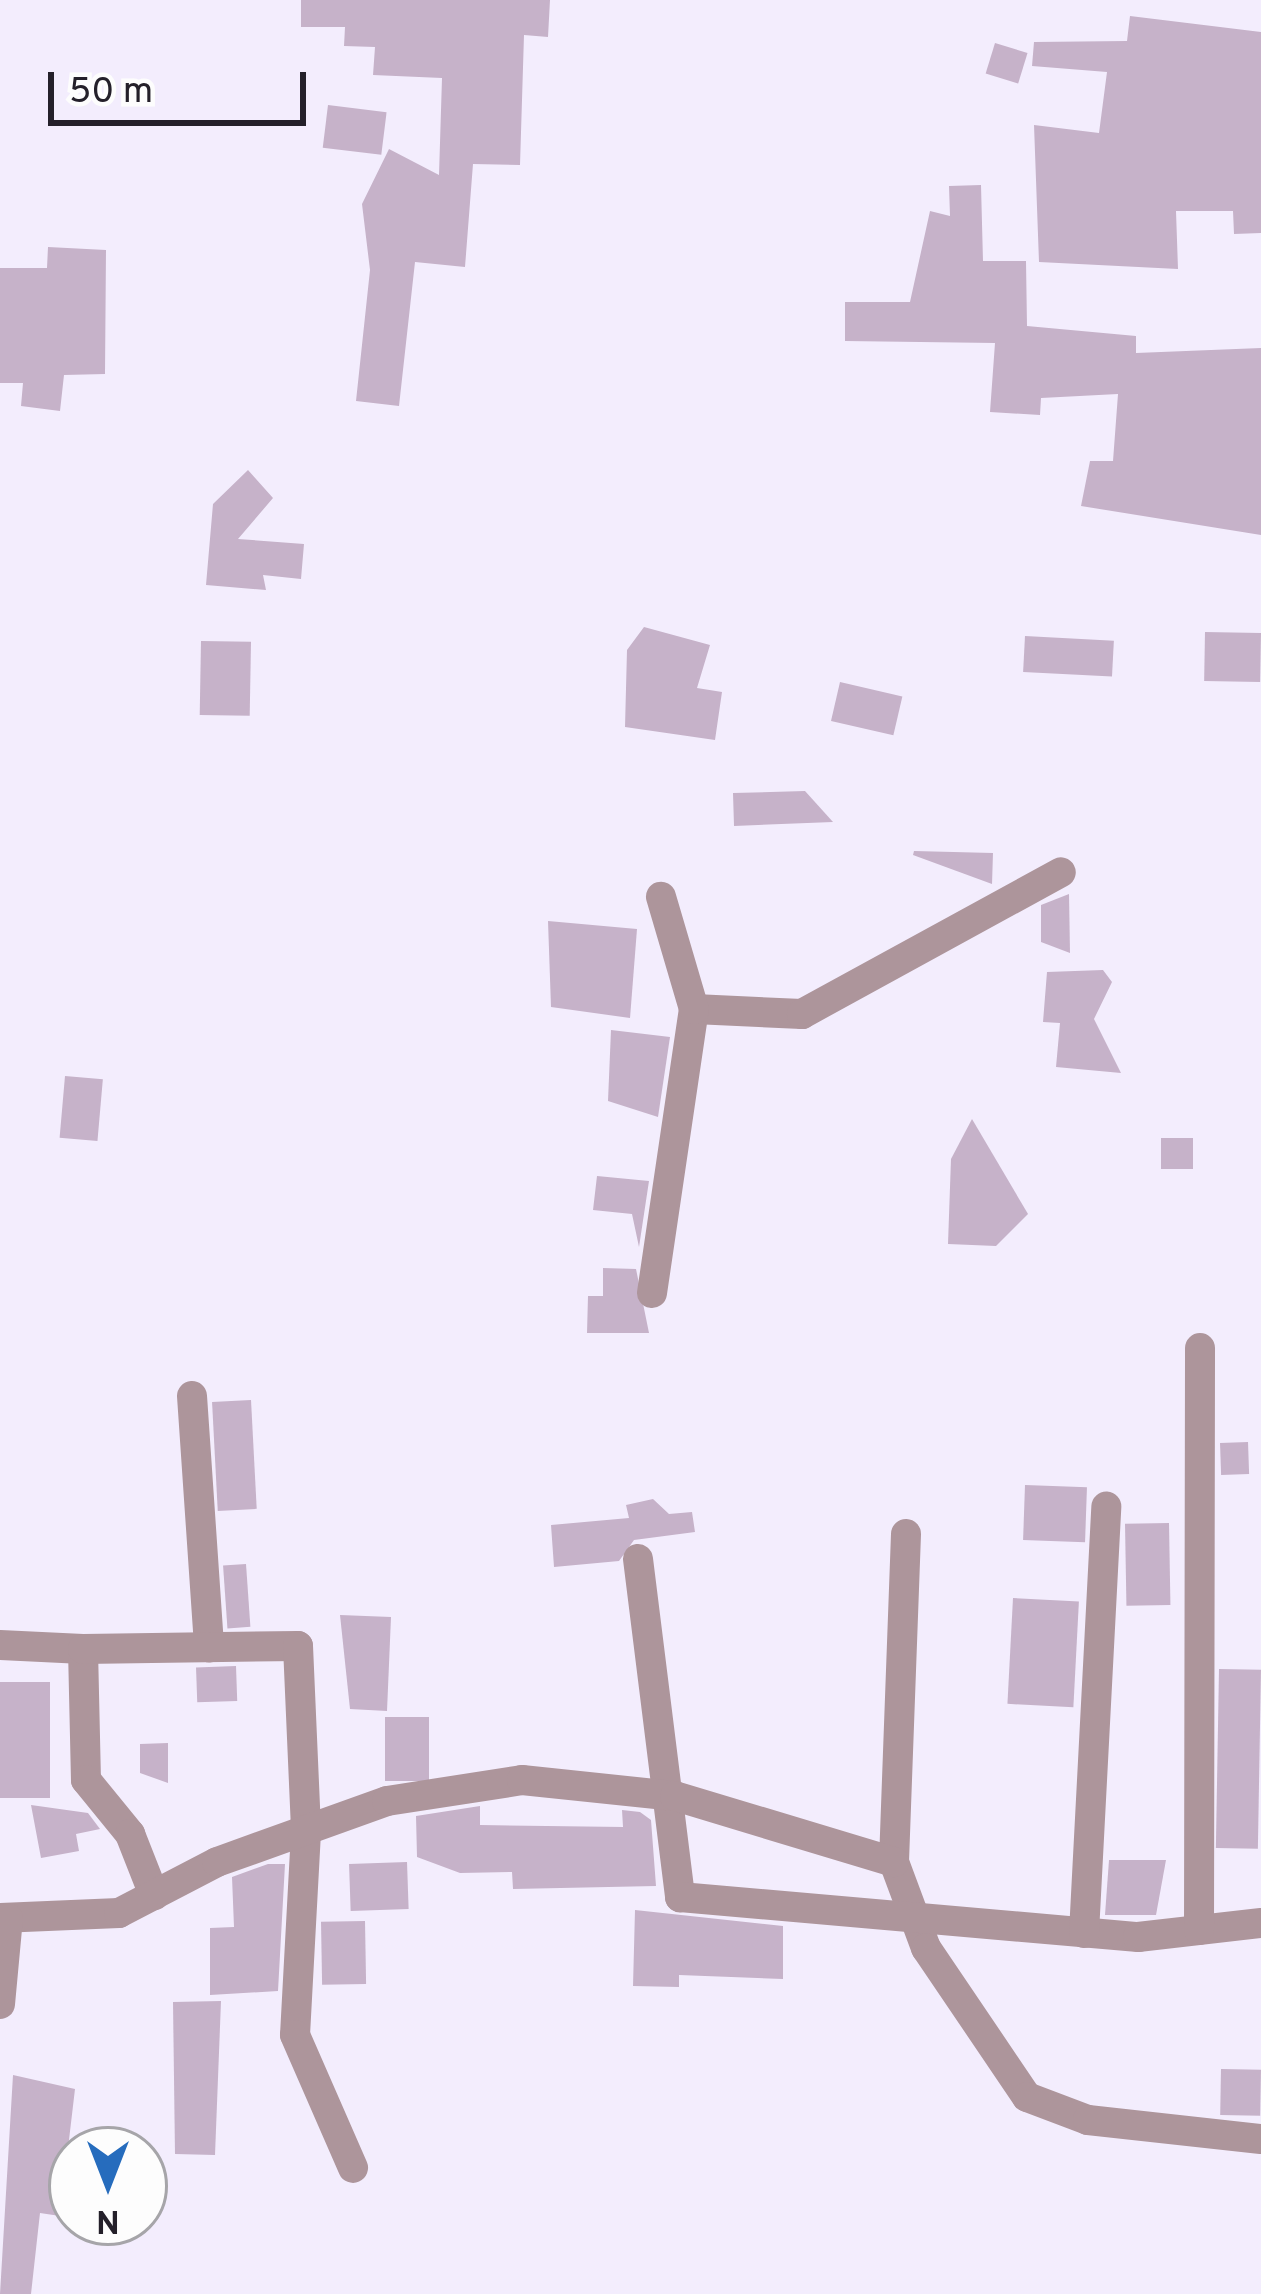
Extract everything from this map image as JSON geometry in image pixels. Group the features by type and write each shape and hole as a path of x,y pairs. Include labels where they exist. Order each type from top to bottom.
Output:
{"street":[{"path":"694,1009 802,1014 1060,872"},
{"path":"652,1293 694,1009 661,897"},
{"path":"1199,1348 1199,1930"},
{"path":"192,1396 209,1647"},
{"path":"1084,1933 1106,1507"},
{"path":"905,1534 894,1862 924,1936 1027,2097 1088,2120 1261,2139"},
{"path":"638,1558 675,1796 680,1898 924,1936 1199,1930 1261,1923"},
{"path":"0,1645 82,1649 298,1646 306,1832 295,2035 353,2168"},
{"path":"82,1649 86,1780 130,1834 154,1895"},
{"path":"0,2004 4,1918 119,1913 387,1801 522,1780 675,1796 894,1862"}],"building":[{"path":"301,0 550,0 548,37 524,35 520,165 473,164 465,267 415,262 399,406 356,401 370,270 362,204 389,149 439,175 442,78 373,75 375,47 344,46 345,27 301,27"},
{"path":"1130,16 1261,32 1261,233 1234,234 1233,211 1176,211 1178,269 1039,262 1034,125 1099,133 1107,72 1032,66 1034,42 1127,41"},
{"path":"995,43 1028,53 1018,84 986,74"},
{"path":"328,105 387,112 381,155 323,148"},
{"path":"981,185 983,261 1026,261 1027,326 1136,336 1136,353 1261,348 1261,535 1081,506 1090,461 1113,461 1118,394 1041,398 1040,415 990,412 995,343 845,341 845,302 910,302 930,211 950,216 949,186"},
{"path":"48,247 106,250 105,374 64,375 60,411 21,406 23,383 0,383 0,268 47,268"},
{"path":"248,470 273,498 238,539 304,544 301,579 263,575 266,590 206,585 213,504"},
{"path":"644,627 710,645 697,688 722,692 715,740 625,727 627,650"},
{"path":"1205,632 1261,633 1260,682 1204,681"},
{"path":"1025,636 1114,641 1112,677 1023,672"},
{"path":"201,641 251,642 250,716 200,715"},
{"path":"840,682 902,696 893,735 831,721"},
{"path":"805,791 833,822 734,826 733,793"},
{"path":"914,851 993,853 992,884 913,855"},
{"path":"1069,894 1070,953 1041,942 1041,905"},
{"path":"548,921 637,929 630,1018 551,1007"},
{"path":"1103,970 1112,982 1094,1019 1121,1073 1056,1067 1060,1023 1043,1022 1047,972"},
{"path":"611,1030 670,1037 658,1117 608,1101"},
{"path":"65,1076 103,1079 97,1141 60,1138"},
{"path":"972,1119 1028,1214 996,1246 948,1244 951,1159"},
{"path":"1161,1138 1193,1138 1193,1169 1161,1169"},
{"path":"597,1176 649,1181 639,1247 632,1214 593,1210"},
{"path":"603,1268 636,1269 649,1333 587,1333 588,1296 603,1296"},
{"path":"251,1400 257,1509 218,1511 212,1402"},
{"path":"1248,1442 1249,1474 1221,1475 1220,1443"},
{"path":"1025,1485 1087,1487 1085,1542 1023,1540"},
{"path":"653,1499 669,1514 692,1512 695,1532 634,1540 619,1561 554,1567 551,1525 629,1518 626,1505"},
{"path":"1169,1523 1170,1605 1126,1606 1125,1524"},
{"path":"246,1564 250,1627 227,1628 223,1566"},
{"path":"1013,1598 1079,1601 1073,1707 1007,1704"},
{"path":"340,1615 391,1617 387,1711 350,1709"},
{"path":"236,1666 237,1701 197,1702 196,1667"},
{"path":"1219,1669 1261,1670 1258,1849 1216,1848"},
{"path":"0,1682 50,1682 50,1798 0,1798"},
{"path":"385,1717 429,1717 429,1781 385,1781"},
{"path":"168,1743 168,1783 140,1773 140,1744"},
{"path":"31,1805 88,1813 100,1829 76,1834 79,1851 41,1858"},
{"path":"480,1806 480,1825 623,1827 622,1810 640,1812 651,1820 656,1886 513,1889 512,1872 460,1873 417,1857 416,1816"},
{"path":"1109,1860 1166,1860 1156,1915 1105,1915"},
{"path":"407,1862 409,1909 351,1911 349,1864"},
{"path":"268,1864 285,1864 278,1991 210,1995 210,1928 234,1927 232,1877"},
{"path":"635,1910 783,1926 783,1979 679,1975 679,1987 633,1986"},
{"path":"365,1921 366,1984 322,1985 321,1922"},
{"path":"221,2001 215,2155 175,2154 173,2002"},
{"path":"1221,2069 1261,2070 1260,2116 1220,2115"},
{"path":"13,2075 75,2089 71,2126 48,2126 48,2214 40,2213 31,2294 0,2294"}]}
